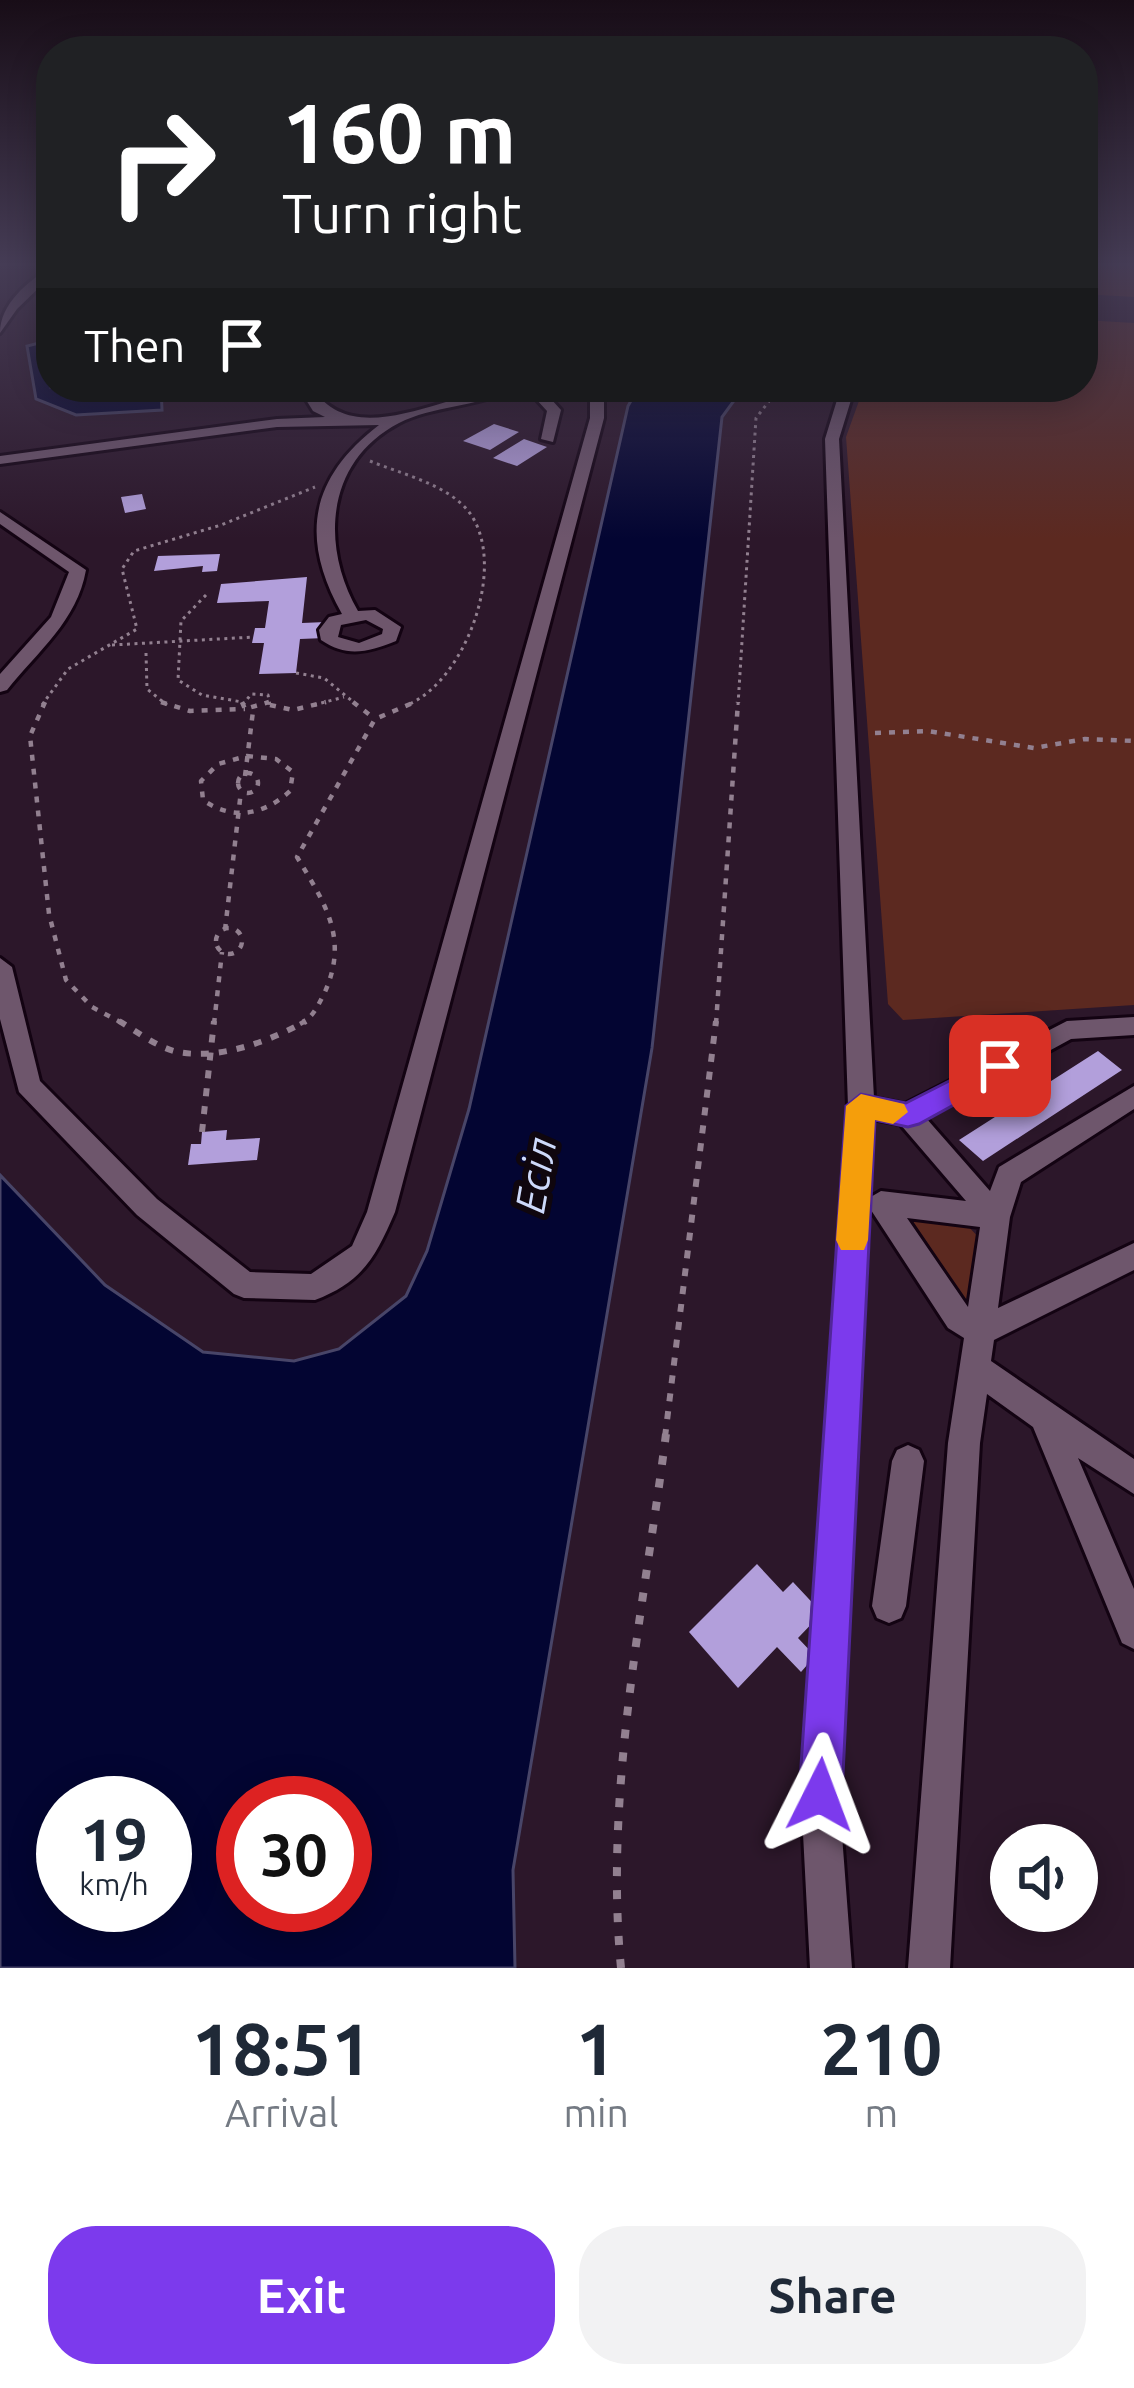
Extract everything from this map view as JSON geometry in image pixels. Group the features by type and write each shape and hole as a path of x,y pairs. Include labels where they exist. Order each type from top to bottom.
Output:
{"street":[{"path":"314,402 339,419"},
{"path":"0,460 339,419 394,420 457,402"},
{"path":"546,402 554,410 548,439"},
{"path":"0,967 28,1085 147,1207 244,1285 315,1287 362,1255 382,1212 597,418 597,402"},
{"path":"831,1968 820,1795 861,1106 832,460 832,439 843,402"},
{"path":"351,615 332,566 328,496 333,479 354,454 394,420"},
{"path":"0,517 78,570 75,597 58,623 0,686"},
{"path":"908,1115 1067,1030 1134,1026"},
{"path":"929,1968 964,1443 997,1217 1010,1175 1134,1096"},
{"path":"861,1106 908,1115 997,1217"},
{"path":"980,1332 959,1318 881,1203 997,1217"},
{"path":"980,1332 1134,1256"},
{"path":"974,1368 1134,1478"},
{"path":"1044,1415 1134,1630"},
{"path":"889,1606 908,1461"}],"path":[{"path":"621,1968 617,1926 622,1792 719,998 756,418 768,402"},
{"path":"333,479 221,525 134,551 122,568 137,628 68,669 40,707 30,736 49,914 66,980 92,1007 176,1052 211,1052 275,1038 312,1018 329,982 338,940 332,915 297,857 306,831 364,750 375,719 432,694 446,682 484,581 474,516 460,502 354,454"},
{"path":"206,595 181,621 184,640 178,680 202,695 253,711"},
{"path":"106,646 254,637"},
{"path":"146,653 140,678 146,691 166,704 202,715 243,705 260,693 268,695 270,705"},
{"path":"296,673 324,678 375,719"},
{"path":"253,711 270,705 293,710 344,697"},
{"path":"241,791 235,785 245,776 253,711"},
{"path":"875,733 928,731 978,743 1034,748 1085,739 1134,741"},
{"path":"248,755 286,764 294,782 269,808 238,814 211,807 200,791 201,781 218,764 248,755"},
{"path":"241,791 262,784 261,778 245,776"},
{"path":"222,952 212,942 225,930 241,791"},
{"path":"222,952 232,951 245,940 242,933 225,930"},
{"path":"202,1132 222,952"}],"shaded area":[{"path":"1098,356 1134,356 1134,1005 903,1020 888,1004 846,437 859,402 1098,402"},
{"path":"910,1217 966,1224 983,1242 969,1306"}],"water":[{"path":"29,356 36,356 36,399"},
{"path":"44,402 162,402 162,410 76,415"},
{"name":"Есіл","path":"630,402 733,402 722,417 652,1048 513,1870 515,1968 0,1968 0,1175 105,1285 203,1352 294,1361 339,1349 406,1296 427,1251 469,1109 628,406"}],"building":[{"path":"494,424 519,432 490,450 463,441"},
{"path":"524,439 547,447 517,466 493,458"},
{"path":"142,494 146,509 125,513 121,497"},
{"path":"220,554 217,571 202,572 203,566 154,571 158,556"},
{"path":"307,577 302,623 326,622 325,638 300,639 296,673 259,674 264,643 252,643 255,628 265,628 269,601 217,603 221,584"},
{"path":"1098,1051 1122,1070 983,1161 959,1140"},
{"path":"227,1130 226,1140 260,1138 257,1160 188,1165 191,1144 201,1144 202,1132"},
{"path":"757,1564 783,1592 793,1582 822,1613 798,1638 815,1656 801,1672 777,1647 738,1688 689,1632"}],"slow traffic":[{"path":"852,1240 861,1106 893,1112"}],"route":[{"path":"820,1795 861,1106 908,1115 941,1102 1000,1066"}]}
